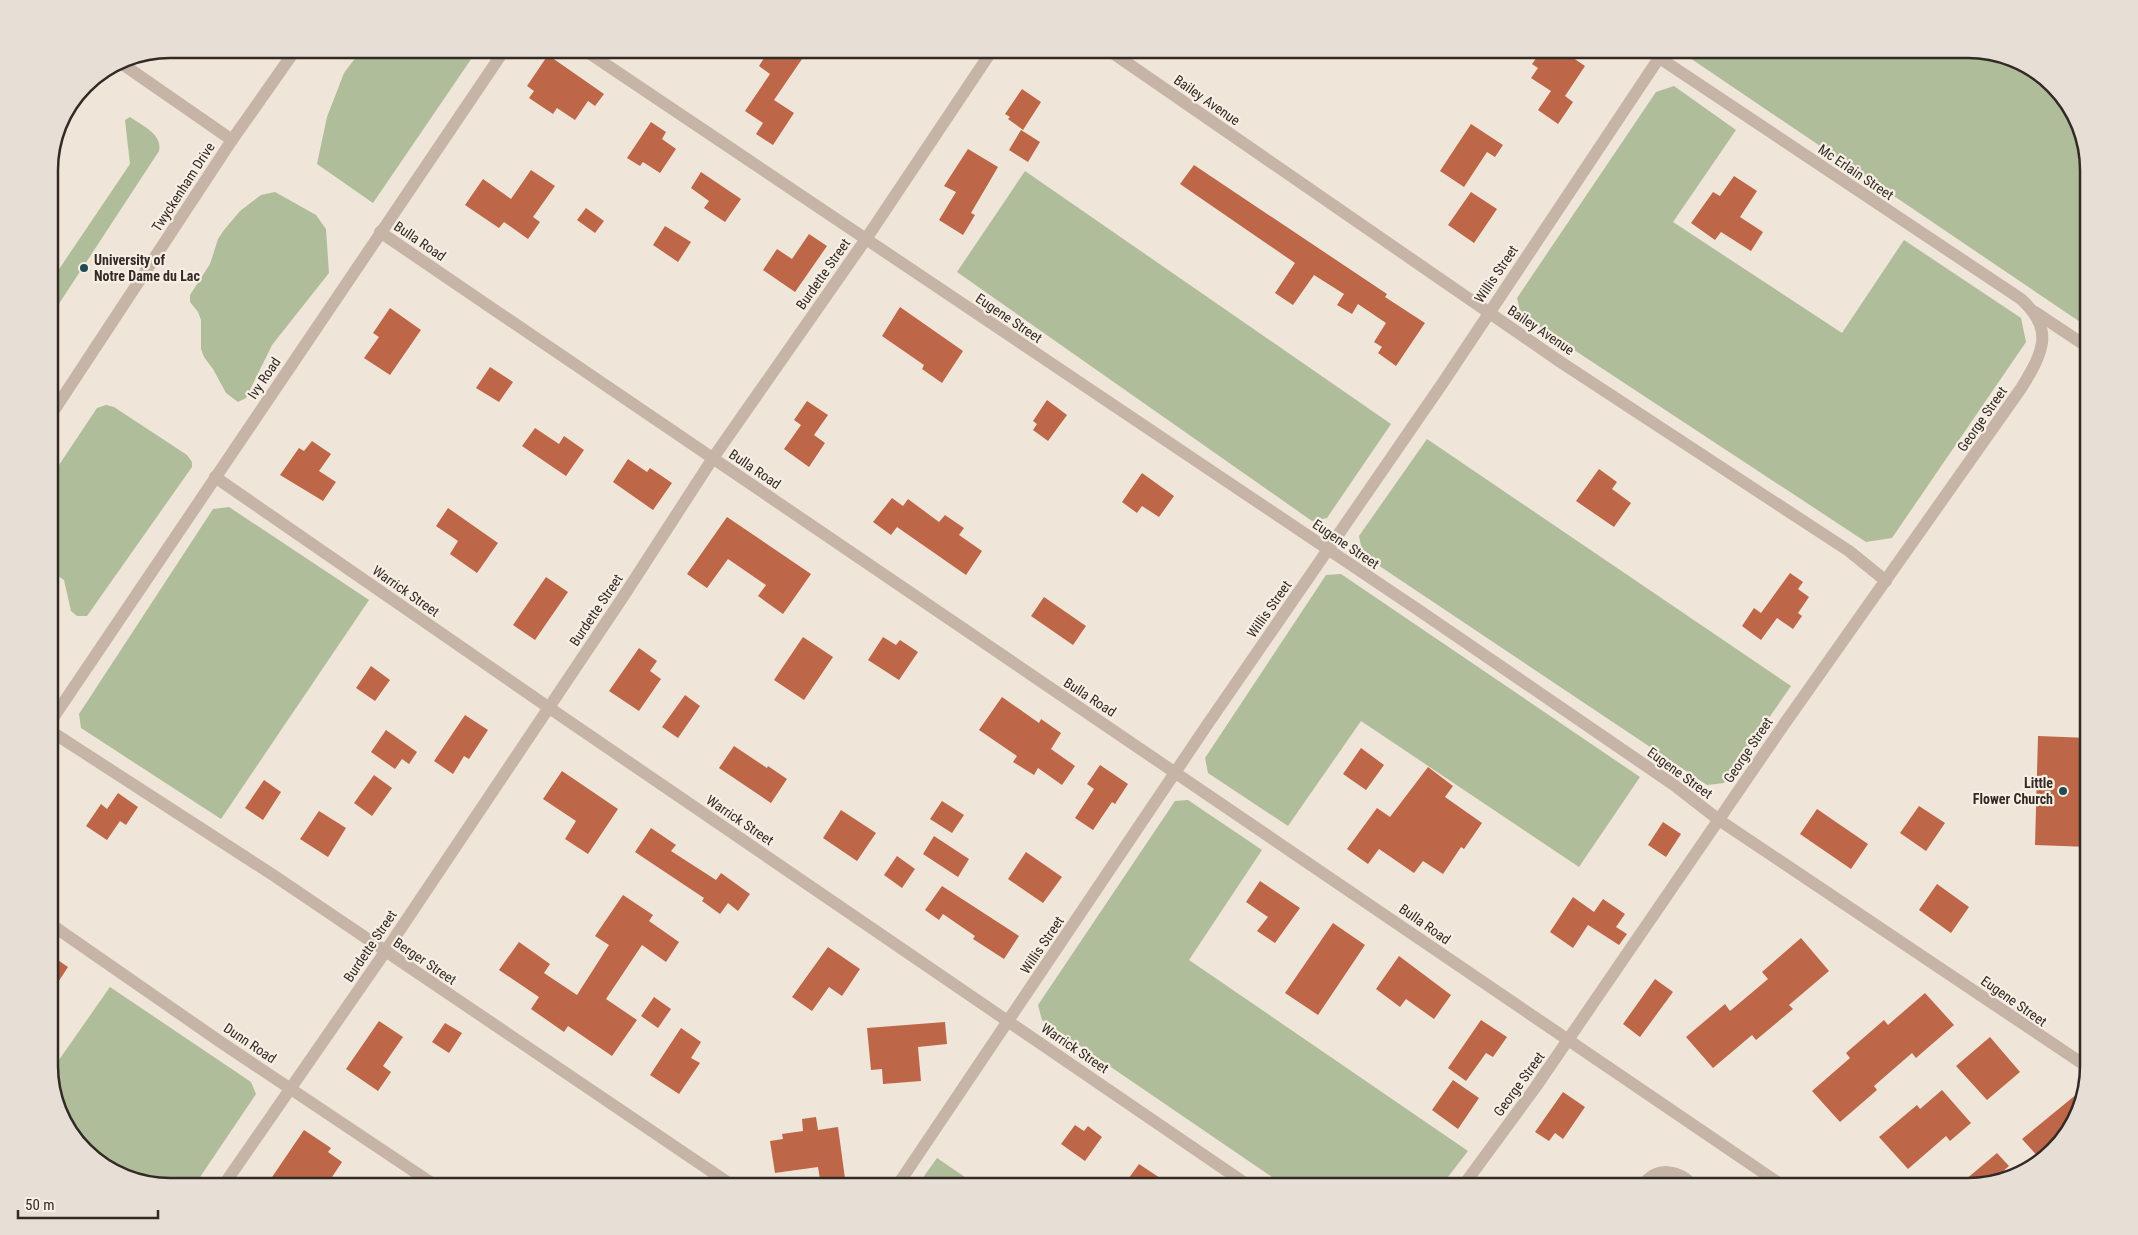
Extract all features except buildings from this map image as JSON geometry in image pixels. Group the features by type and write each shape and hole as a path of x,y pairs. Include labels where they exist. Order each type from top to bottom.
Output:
{"street":[{"name":"Twyckenham Drive","path":"58,404 232,140 290,58"},
{"name":"Ivy Road","path":"58,711 499,58"},
{"name":"Eugene Street","path":"596,58 1328,550 1658,774 1719,820 2030,1031 2080,1062"},
{"name":"Burdette Street","path":"228,1178 385,952 548,707 624,597 713,458 866,239 986,58"},
{"name":"Bailey Avenue","path":"1120,58 1489,312 1849,551 1886,581"},
{"name":"Willis Street","path":"902,1178 1489,312 1659,58"},
{"name":"Mc Erlain Street","path":"1669,58 2021,299 2032,310 2041,326"},
{"path":"126,67 232,140"},
{"name":"Bulla Road","path":"380,232 1568,1040 1762,1178"},
{"path":"2032,310 2080,342"},
{"name":"George Street","path":"1469,1178 1568,1040 1719,820 2022,387 2042,351 2041,326"},
{"name":"Warrick Street","path":"216,477 548,707 1237,1178"},
{"name":"Berger Street","path":"58,736 273,875 721,1178"},
{"name":"Dunn Road","path":"58,929 424,1178"},
{"path":"1652,1178 1659,1172 1672,1170 1686,1178"}],"green space":[{"path":"355,58 472,58 373,203 317,164 327,117 344,73"},
{"path":"1690,58 1983,58 2011,66 2037,81 2048,90 2065,114 2075,133 2078,148 2080,162 2080,322"},
{"path":"1674,86 1736,130 1673,222 1842,333 1904,240 2021,318 2026,342 1892,538 1866,542 1521,315 1517,298 1656,92"},
{"path":"130,117 150,131 158,140 159,151 58,305 58,271 130,164 125,120"},
{"path":"1025,171 1391,424 1327,518 1312,521 957,272"},
{"path":"275,192 316,215 326,229 329,273 272,345 246,398 238,402 226,393 204,357 201,349 201,320 198,312 190,302 190,295 210,264 218,239 224,230 240,211 261,195"},
{"path":"106,405 114,407 187,455 192,462 192,467 87,616 77,616 71,611 64,580 58,576 58,466 97,408"},
{"path":"1427,439 1791,686 1724,783 1707,785 1363,555 1359,536"},
{"path":"229,507 369,600 221,819 81,728 79,714 213,509"},
{"path":"1341,574 1640,777 1579,867 1361,721 1288,826 1208,773 1205,758 1326,575"},
{"path":"1188,800 1262,850 1189,960 1468,1151 1447,1178 1273,1178 1042,1020 1038,1005 1175,801"},
{"path":"110,987 251,1082 256,1094 199,1178 155,1177 127,1169 107,1159 85,1139 76,1128 63,1102 58,1061"},
{"path":"937,1158 966,1178 923,1178"}],"place":[{"name":"University of Notre Dame du Lac","path":"84,268"},
{"name":"Little Flower Church","path":"2063,791"}]}
